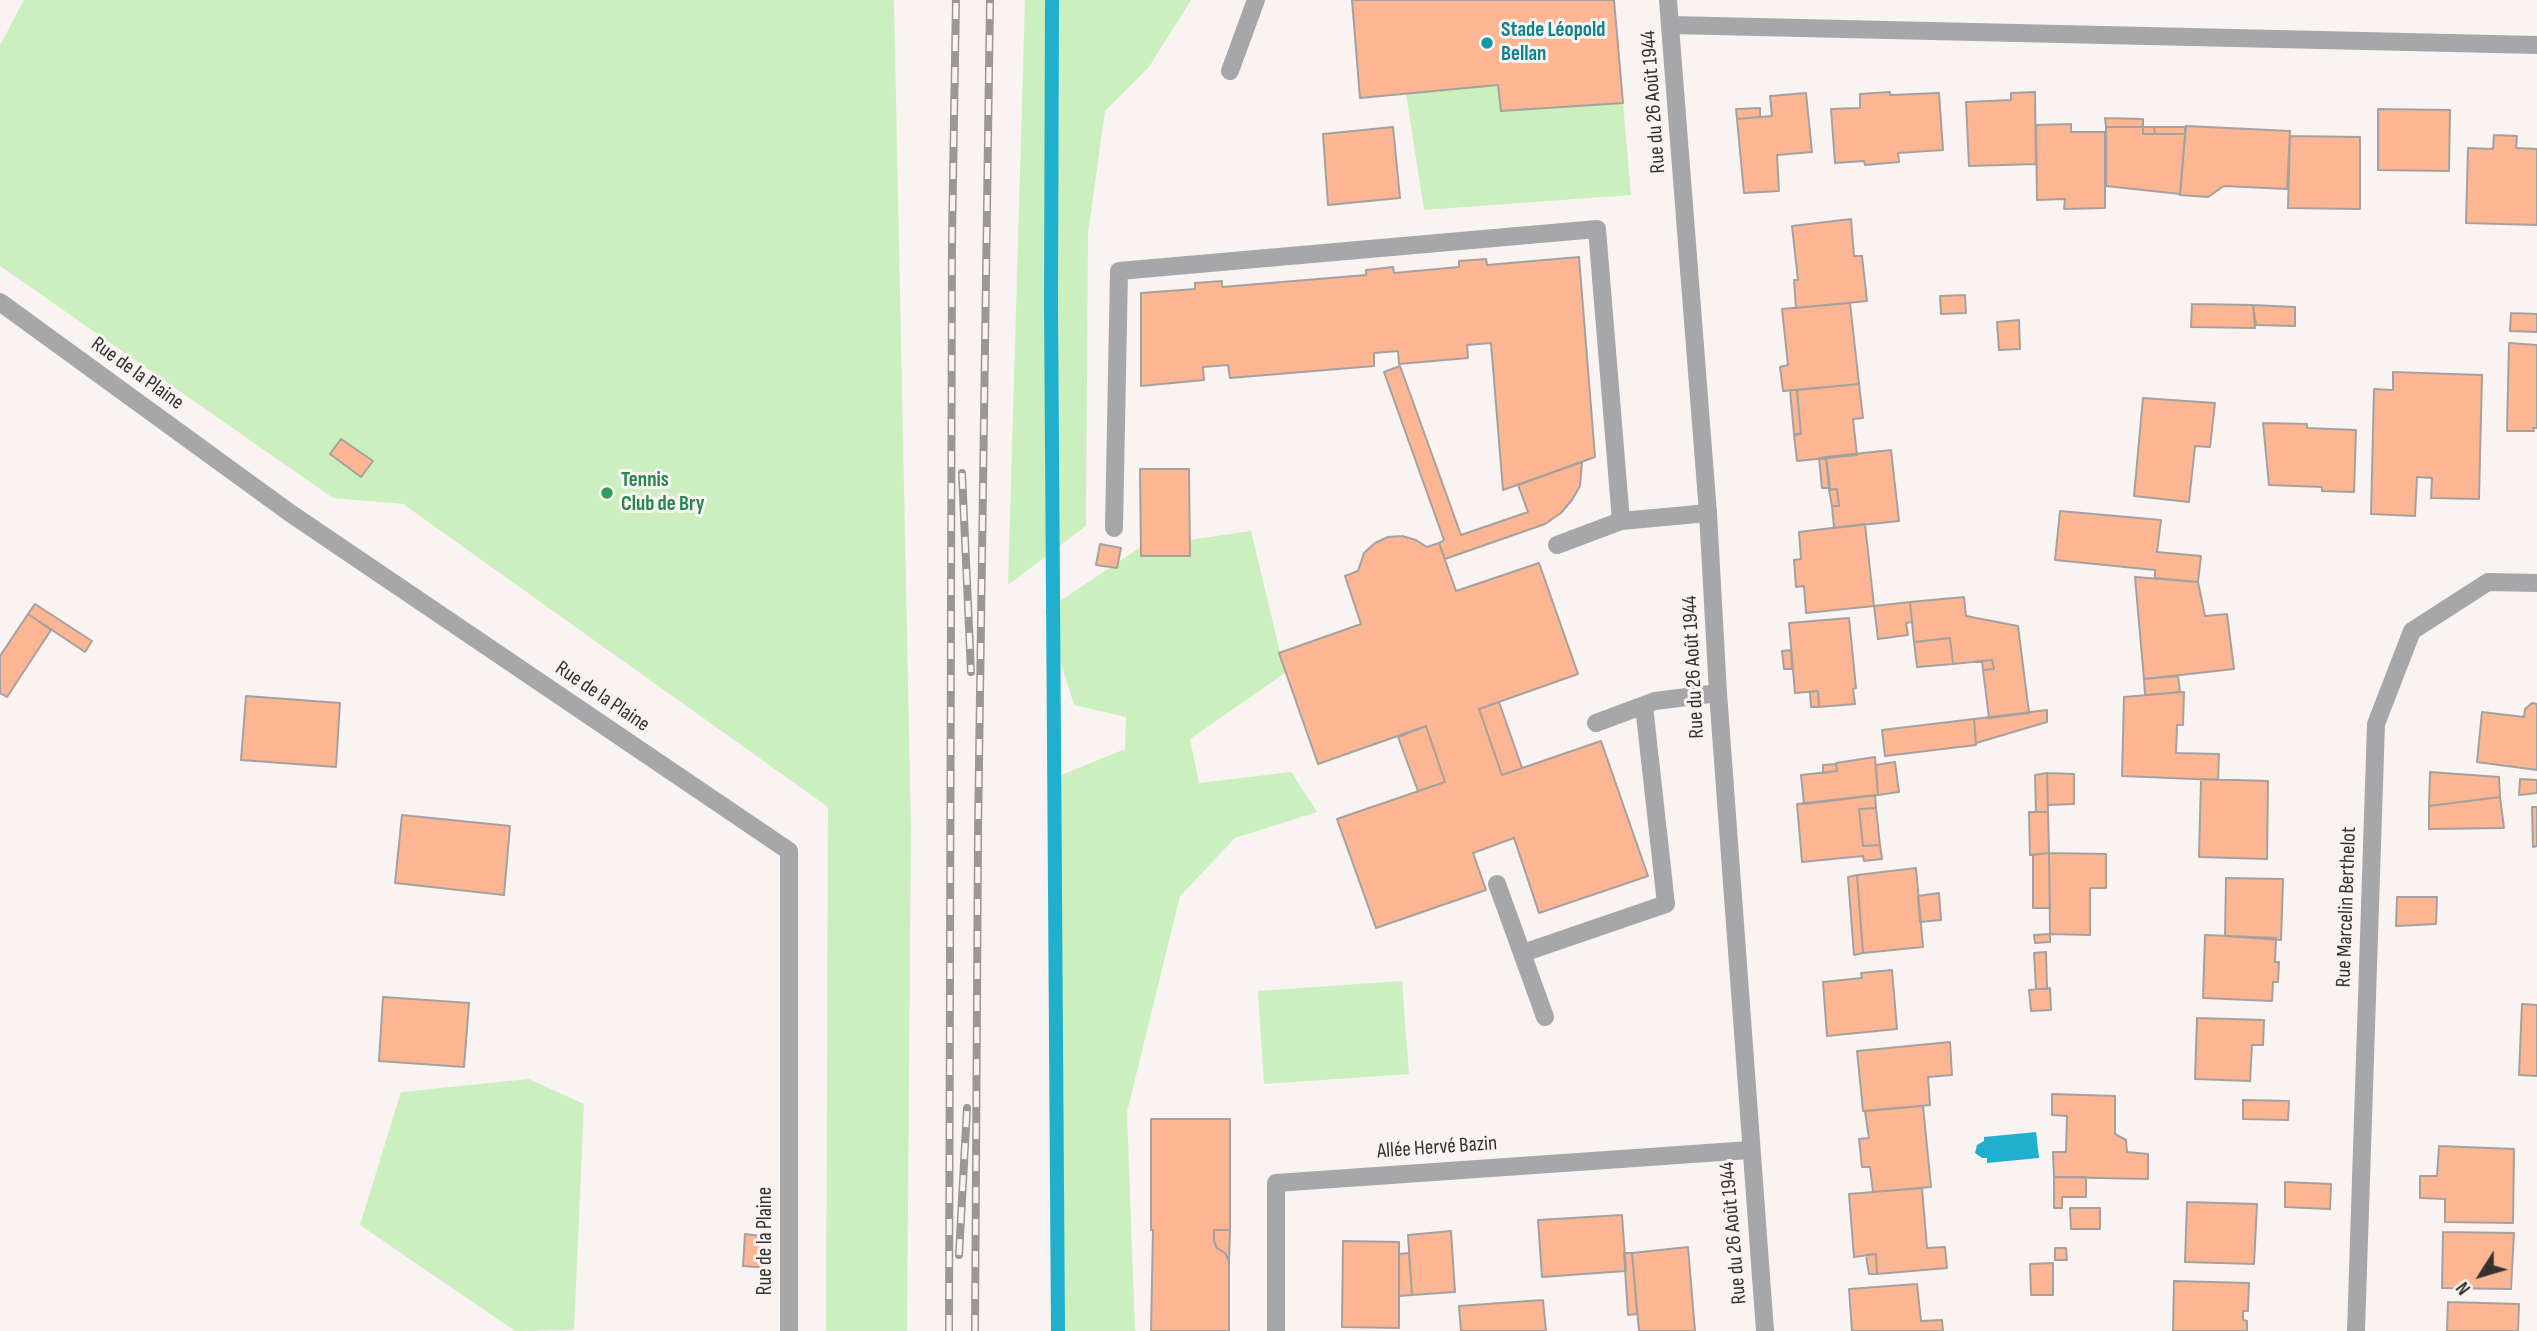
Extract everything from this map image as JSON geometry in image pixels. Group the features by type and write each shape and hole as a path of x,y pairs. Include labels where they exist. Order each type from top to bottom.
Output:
{"street":[{"path":"1230,71 1256,0"},
{"name":"Rue du 26 Août 1944","path":"1668,0 1708,513 1718,693 1765,1331"},
{"path":"1671,26 2537,45"},
{"path":"1114,528 1119,271 1597,229 1621,521"},
{"name":"Rue de la Plaine","path":"0,302 290,513 789,851 789,1331"},
{"path":"1557,545 1621,521 1708,513"},
{"name":"Rue Marcelin Berthelot","path":"2357,1331 2376,724 2412,631 2488,582 2537,583"},
{"path":"1596,723 1655,701 1718,693"},
{"path":"1523,954 1666,904 1644,706"},
{"path":"1497,884 1545,1017"},
{"name":"Allée Hervé Bazin","path":"1276,1331 1276,1183 1750,1150"}],"green space":[{"name":"Tennis Club de Bry","path":"24,0 894,0 911,828 907,1331 826,1331 828,807 403,504 333,498 0,266 0,45"},
{"path":"1025,0 1191,0 1149,67 1105,111 1088,233 1086,526 1008,585"},
{"path":"1498,85 1501,111 1623,103 1631,195 1424,210 1406,94"},
{"path":"1251,531 1285,673 1190,739 1199,783 1291,772 1317,812 1235,838 1180,896 1127,1112 1135,1331 1053,1331 1054,778 1125,749 1126,717 1074,705 1045,611 1141,547"},
{"path":"1402,981 1409,1074 1264,1084 1258,991"},
{"path":"529,1079 584,1104 574,1330 515,1331 360,1225 401,1092"}],"water":[{"path":"2036,1132 2039,1158 1987,1163 1987,1158 1975,1153 1977,1145 1984,1141 1984,1137"}],"building":[{"name":"Stade Léopold Bellan","path":"1352,0 1614,0 1623,103 1501,111 1498,85 1360,98"},
{"path":"1890,92 1890,95 1939,93 1943,150 1898,153 1899,162 1865,165 1864,161 1835,163 1831,109 1860,108 1860,94"},
{"path":"2035,92 2036,164 1969,166 1966,102 2011,100 2011,93"},
{"path":"1806,93 1812,152 1777,155 1779,191 1744,193 1737,119 1772,116 1770,96"},
{"path":"1760,108 1760,117 1737,119 1736,109"},
{"path":"2378,109 2450,110 2449,171 2378,170"},
{"path":"2105,118 2143,119 2143,127 2106,127"},
{"path":"2071,124 2071,132 2105,132 2105,208 2064,209 2065,199 2037,200 2036,125"},
{"path":"2186,126 2290,131 2287,189 2224,186 2208,197 2180,195"},
{"path":"1393,127 1400,198 1328,205 1323,134"},
{"path":"2106,127 2143,127 2143,134 2185,134 2180,194 2106,186"},
{"path":"2143,127 2154,127 2155,134 2143,134"},
{"path":"2154,127 2185,127 2185,134 2155,134"},
{"path":"2494,135 2517,136 2516,148 2537,149 2537,225 2466,223 2468,148 2493,149"},
{"path":"2290,136 2360,137 2360,209 2288,208"},
{"path":"1851,219 1854,256 1862,256 1867,301 1796,308 1794,280 1798,280 1792,226"},
{"path":"1579,257 1595,457 1503,490 1491,343 1467,345 1468,358 1399,364 1398,351 1374,353 1374,366 1230,378 1228,365 1203,367 1204,380 1141,386 1141,293 1195,289 1195,283 1222,281 1222,287 1366,275 1366,270 1393,267 1394,273 1459,267 1459,261 1486,259 1487,265"},
{"path":"1965,295 1966,313 1941,314 1940,296"},
{"path":"1850,303 1859,384 1783,391 1780,367 1788,365 1782,309"},
{"path":"2192,304 2253,305 2255,328 2191,327"},
{"path":"2253,305 2295,307 2295,326 2256,325"},
{"path":"2511,313 2537,314 2537,332 2510,331"},
{"path":"2019,320 2020,349 1999,350 1997,322"},
{"path":"2509,343 2537,345 2537,428 2533,428 2534,431 2507,431"},
{"path":"1400,366 1461,535 1528,512 1518,485 1582,462 1580,486 1572,500 1561,513 1545,524 1445,559 1439,543 1444,540 1384,372"},
{"path":"2393,372 2482,375 2479,499 2431,498 2432,478 2417,477 2415,516 2371,514 2374,389 2393,390"},
{"path":"1859,384 1863,418 1853,419 1857,455 1797,461 1794,435 1801,434 1797,390"},
{"path":"1790,390 1797,390 1801,434 1794,434"},
{"path":"2143,398 2215,403 2210,447 2195,446 2189,502 2134,496"},
{"path":"2263,423 2307,424 2307,428 2356,430 2354,492 2322,491 2322,487 2269,485"},
{"path":"341,439 373,461 361,477 330,454"},
{"path":"1891,450 1899,521 1834,528 1832,506 1839,506 1837,489 1829,490 1826,457"},
{"path":"1826,457 1830,488 1822,488 1819,458"},
{"path":"1140,469 1189,469 1190,556 1141,556"},
{"path":"1837,489 1839,506 1832,506 1829,490"},
{"path":"2060,511 2161,520 2157,552 2201,556 2198,582 2155,578 2155,570 2055,560"},
{"path":"1865,524 1874,606 1806,613 1804,586 1796,587 1794,560 1801,559 1799,532"},
{"path":"1402,536 1427,547 1439,543 1456,591 1539,563 1578,674 1479,709 1502,775 1601,741 1648,876 1539,913 1514,838 1473,853 1486,890 1376,928 1337,819 1445,782 1426,726 1318,764 1279,653 1361,624 1345,576 1358,571 1364,553 1375,543 1388,537"},
{"path":"1100,544 1121,548 1117,568 1096,565"},
{"path":"2135,577 2198,582 2205,616 2227,614 2234,669 2144,679"},
{"path":"1964,597 1966,616 2018,626 2029,713 1989,718 1983,670 1994,669 1992,660 1953,664 1950,638 1914,642 1910,602"},
{"path":"1910,602 1912,622 1906,623 1908,635 1878,639 1874,606"},
{"path":"35,604 92,641 85,652 28,614"},
{"path":"28,614 51,630 7,697 0,693 0,656"},
{"path":"1849,618 1856,688 1853,689 1855,704 1819,707 1818,691 1795,693 1789,623"},
{"path":"1950,638 1953,664 1917,667 1914,642"},
{"path":"1791,650 1792,669 1784,669 1782,651"},
{"path":"1992,660 1994,669 1983,670 1982,661"},
{"path":"2178,676 2180,692 2145,695 2144,679"},
{"path":"1818,691 1819,707 1811,707 1810,692"},
{"path":"2184,692 2183,725 2177,725 2176,753 2219,754 2218,780 2122,776 2124,697"},
{"path":"246,696 340,703 336,767 241,760"},
{"path":"1499,702 1522,768 1502,775 1479,709"},
{"path":"2532,703 2537,704 2537,770 2477,762 2482,712 2524,717 2525,709"},
{"path":"2047,710 2047,722 1976,743 1974,719"},
{"path":"1974,719 1976,745 1885,756 1882,730"},
{"path":"1426,726 1445,782 1418,791 1398,737"},
{"path":"1875,757 1878,795 1804,804 1801,775 1837,771 1836,763"},
{"path":"1895,762 1899,792 1878,795 1876,765"},
{"path":"1836,764 1837,771 1823,773 1823,765"},
{"path":"2430,772 2499,777 2500,797 2429,806"},
{"path":"2047,773 2074,774 2074,804 2048,805"},
{"path":"2047,773 2048,812 2036,812 2035,775"},
{"path":"2201,779 2268,781 2267,859 2199,857"},
{"path":"2520,779 2537,780 2537,793 2519,795"},
{"path":"1875,795 1876,808 1859,809 1863,846 1880,845 1882,859 1864,861 1863,856 1802,862 1797,804"},
{"path":"2500,797 2504,828 2429,829 2429,806"},
{"path":"2532,807 2537,807 2537,846 2533,847"},
{"path":"1876,808 1880,845 1863,846 1859,809"},
{"path":"2029,812 2048,812 2049,853 2030,855"},
{"path":"402,815 510,826 504,895 395,883"},
{"path":"2049,853 2050,908 2033,908 2033,855"},
{"path":"2049,853 2106,854 2106,888 2090,888 2090,935 2050,934"},
{"path":"1916,868 1923,947 1863,953 1857,875"},
{"path":"1857,875 1863,953 1854,955 1848,877"},
{"path":"2226,878 2283,879 2281,940 2225,936"},
{"path":"1939,893 1941,920 1920,922 1918,896"},
{"path":"2397,897 2437,897 2436,924 2396,926"},
{"path":"2050,934 2050,942 2035,943 2034,935"},
{"path":"2205,935 2276,938 2278,982 2273,982 2272,1001 2203,998"},
{"path":"2046,952 2047,989 2036,989 2034,953"},
{"path":"1892,970 1897,1029 1827,1036 1823,982 1862,978 1861,973"},
{"path":"2050,988 2051,1010 2031,1011 2029,990"},
{"path":"383,997 469,1003 464,1067 379,1061"},
{"path":"2522,1004 2537,1005 2537,1076 2519,1075"},
{"path":"2197,1018 2264,1020 2263,1045 2252,1045 2250,1081 2195,1079"},
{"path":"1950,1042 1952,1075 1928,1077 1930,1105 1863,1111 1857,1051"},
{"path":"2052,1094 2115,1096 2115,1134 2126,1140 2127,1152 2148,1154 2148,1179 2054,1177 2053,1152 2066,1152 2067,1116 2052,1115"},
{"path":"2243,1100 2289,1101 2288,1120 2243,1119"},
{"path":"1923,1106 1931,1187 1873,1192 1870,1167 1862,1167 1859,1139 1869,1138 1865,1111"},
{"path":"1151,1119 1230,1119 1230,1230 1214,1230 1217,1248 1225,1253 1229,1261 1229,1331 1151,1331"},
{"path":"2439,1146 2514,1149 2513,1223 2445,1222 2445,1199 2420,1198 2420,1176 2437,1176"},
{"path":"2054,1177 2086,1177 2086,1197 2062,1197 2062,1208 2054,1208"},
{"path":"2285,1182 2331,1184 2330,1209 2285,1207"},
{"path":"1922,1188 1927,1248 1945,1247 1947,1268 1877,1274 1876,1254 1854,1257 1849,1194"},
{"path":"2187,1202 2257,1204 2254,1264 2185,1262"},
{"path":"2070,1208 2100,1208 2100,1229 2071,1229"},
{"path":"1622,1215 1626,1271 1542,1277 1538,1220"},
{"path":"1214,1230 1230,1230 1229,1261 1225,1253 1217,1248"},
{"path":"1451,1231 1455,1292 1412,1295 1408,1235"},
{"path":"2443,1232 2514,1233 2511,1289 2442,1288"},
{"path":"745,1234 771,1237 769,1268 743,1266"},
{"path":"1343,1241 1399,1242 1399,1328 1342,1327"},
{"path":"1688,1247 1695,1331 1639,1331 1632,1253"},
{"path":"2055,1248 2066,1248 2067,1260 2055,1260"},
{"path":"1409,1253 1412,1295 1399,1296 1399,1254"},
{"path":"1624,1253 1632,1253 1637,1314 1628,1315"},
{"path":"1876,1254 1877,1274 1869,1274 1866,1255"},
{"path":"2053,1263 2053,1295 2031,1295 2030,1264"},
{"path":"2174,1281 2249,1283 2248,1311 2243,1311 2247,1331 2173,1331"},
{"path":"1917,1284 1921,1321 1942,1320 1943,1331 1852,1331 1849,1289"},
{"path":"1543,1300 1546,1331 1461,1331 1459,1306"},
{"path":"2448,1302 2519,1304 2518,1331 2447,1331"}],"waterway":[{"path":"1052,0 1051,303 1058,1331"}],"railway":[{"path":"949,1331 952,239 956,0"},
{"path":"975,1331 978,833 990,0"},
{"path":"962,473 971,672"},
{"path":"959,1255 967,1108"}],"place":[{"name":"Stade Léopold Bellan","path":"1487,43"},
{"name":"Tennis Club de Bry","path":"607,493"}]}
